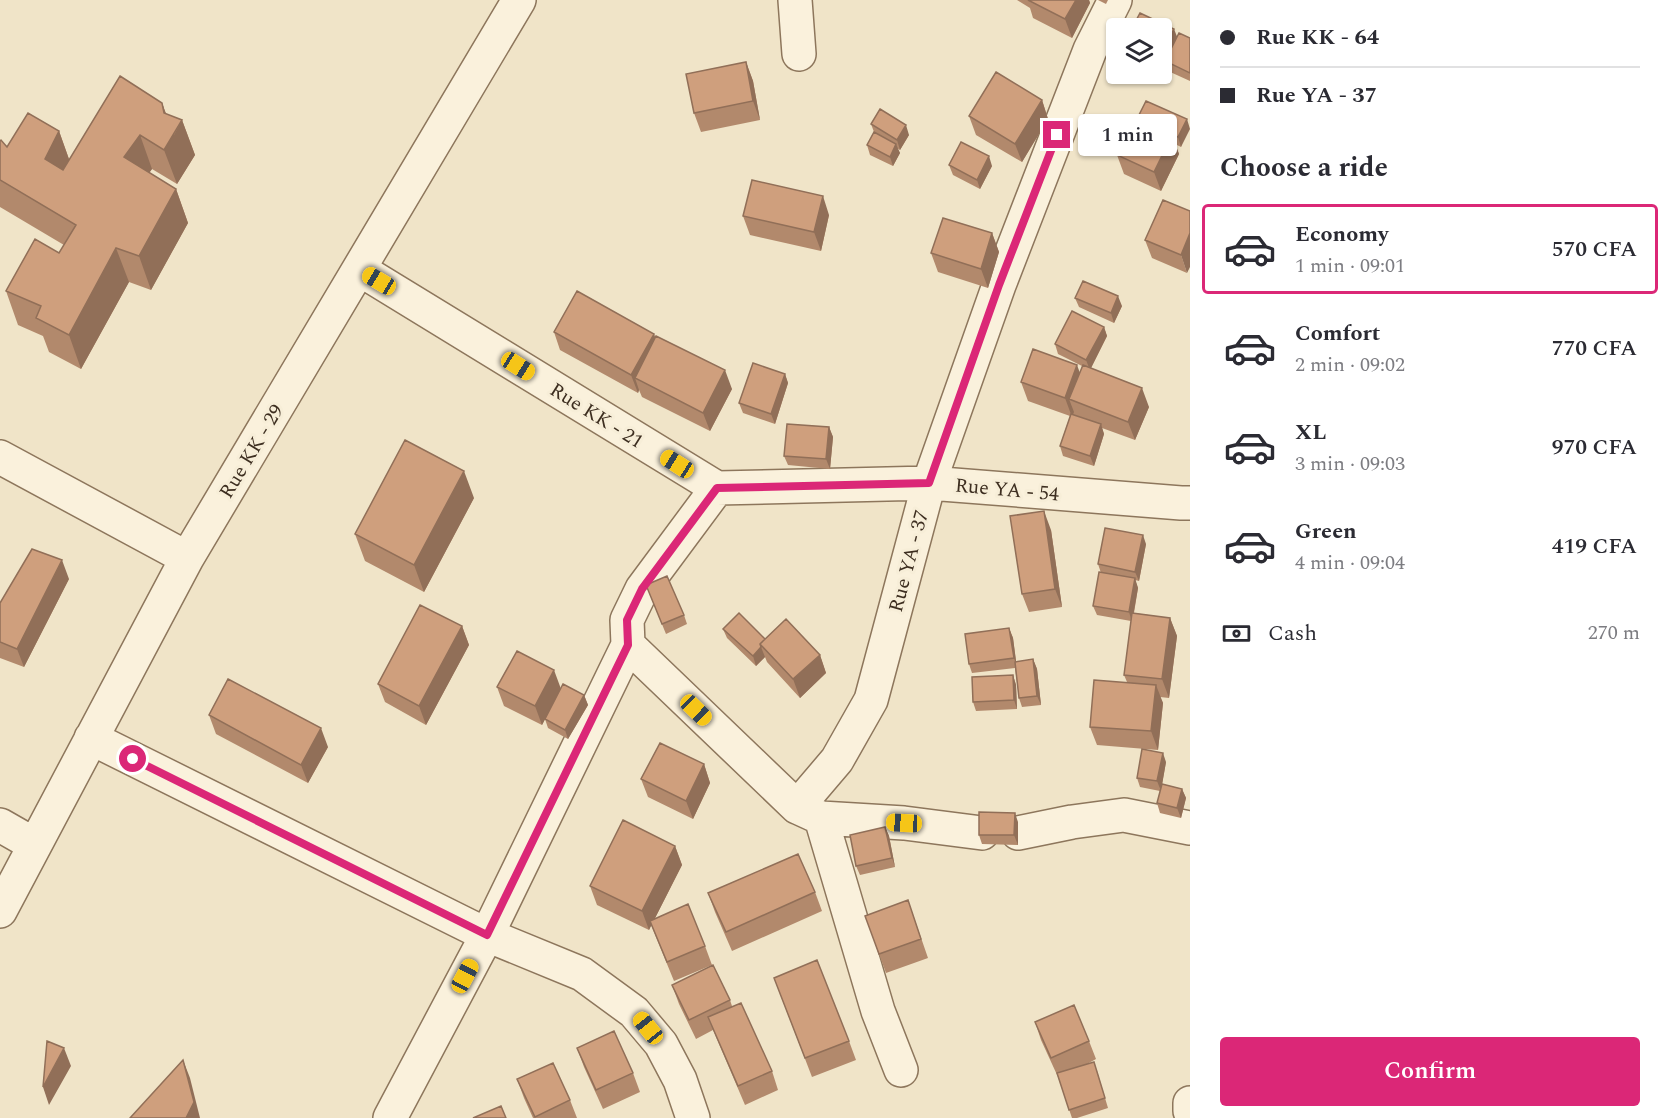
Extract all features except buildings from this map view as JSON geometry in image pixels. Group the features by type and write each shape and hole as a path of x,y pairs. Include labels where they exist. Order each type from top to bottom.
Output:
{"street":[{"name":"Rue KK - 29","path":"0,911 187,558 519,0"},
{"path":"795,0 799,54"},
{"name":"Rue YA - 37","path":"809,813 871,700 929,483 1012,251 1090,50 1115,0"},
{"name":"Rue KK - 21","path":"359,269 717,488"},
{"path":"0,457 187,558"},
{"name":"Rue YA - 54","path":"717,488 929,483 1190,503"},
{"path":"390,1118 487,935 628,645 627,620 642,589 717,488"},
{"path":"628,645 809,813 901,1070"},
{"path":"91,738 487,935 582,974 634,1012 661,1044 680,1080 693,1118"},
{"path":"809,813 982,833"},
{"path":"1018,833 1072,822 1124,815 1190,828"},
{"path":"0,825 35,845"},
{"path":"1190,1103 1190,1111"}],"route":[{"path":"133,759 487,935 628,645 627,620 642,589 717,488 929,483 999,285 1057,135"}]}
